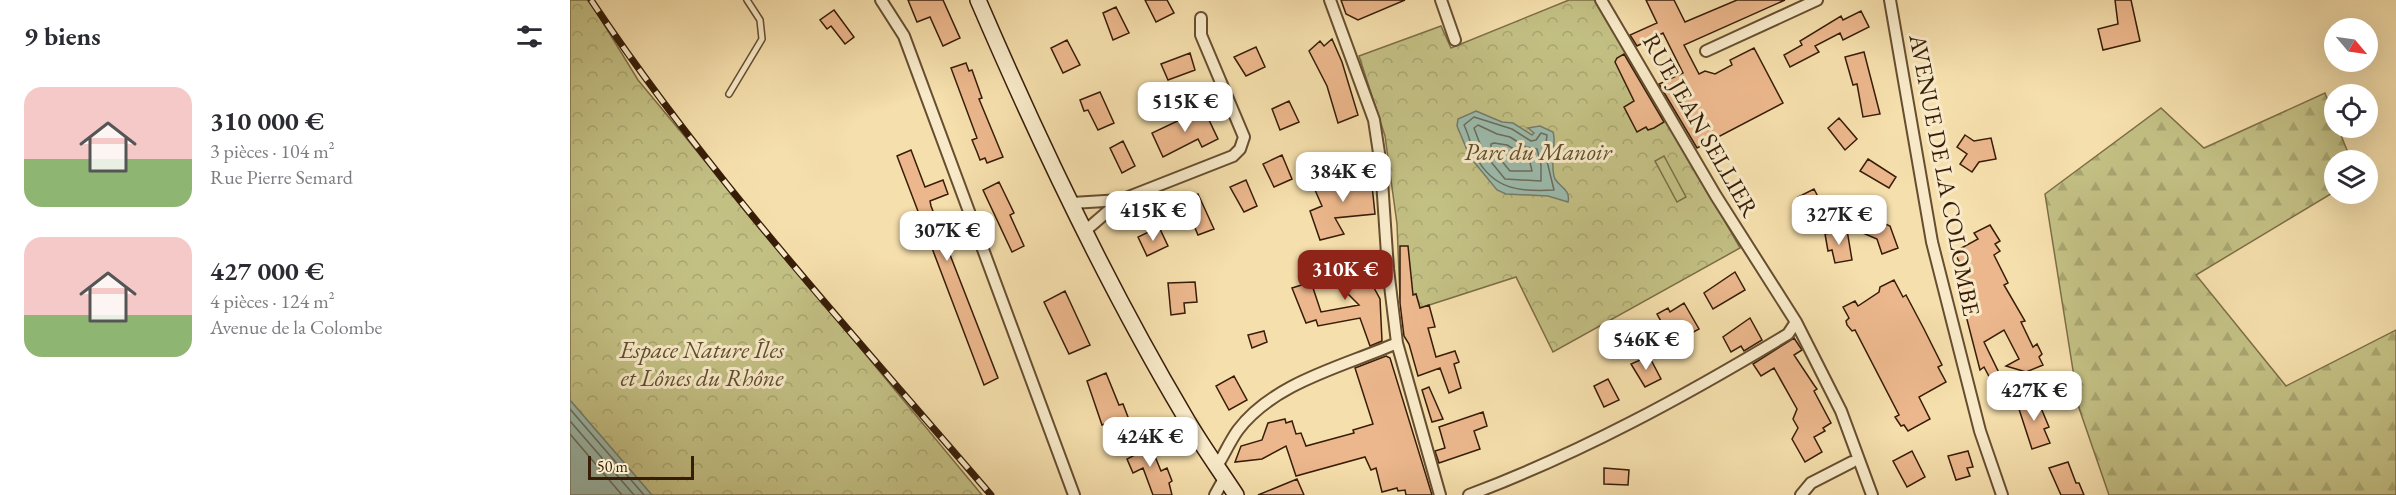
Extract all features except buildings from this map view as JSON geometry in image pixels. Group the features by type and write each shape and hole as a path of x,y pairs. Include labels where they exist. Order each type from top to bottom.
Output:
{"main road":[{"path":"978,0 1020,96 1100,265 1185,417 1236,495"}],"street":[{"path":"881,0 904,36 1074,495"},
{"path":"1330,0 1374,120 1381,166 1388,269 1397,344 1440,495"},
{"path":"1441,0 1455,40"},
{"name":"RUE JEAN SELLIER","path":"1601,0 1716,196 1796,322 1841,411 1872,495"},
{"path":"1706,51 1817,0"},
{"name":"AVENUE DE LA COLOMBE","path":"1890,0 1932,242 1980,431 2002,495"},
{"path":"1072,203 1121,200 1233,156 1240,149 1244,137 1202,35 1201,18"},
{"path":"1085,231 1121,200"},
{"path":"1469,495 1533,471 1615,432 1788,334 1796,322"},
{"path":"1215,495 1221,472 1238,429 1266,404 1306,380 1397,344"},
{"path":"1801,495 1811,483 1852,462"}],"lane":[{"path":"729,94 762,39 760,20 747,0"}],"green space":[{"name":"Espace Nature Îles et Lônes du Rhône","path":"570,0 589,0 638,80 982,495 570,495"},
{"name":"Parc du Manoir","path":"1569,0 1596,0 1740,248 1553,352 1516,277 1420,308 1416,294 1400,298 1397,224 1385,136 1359,56 1441,26 1451,48"},
{"path":"2324,93 2324,138 2342,138 2347,150 2324,150 2324,198 2196,275 2286,386 2396,330 2396,495 2109,495 2079,408 2045,194 2161,108 2204,148"},
{"path":"1664,156 1686,197 1677,202 1655,161"}],"water":[{"path":"1476,111 1502,122 1513,123 1532,135 1534,133 1528,128 1540,126 1553,132 1553,174 1567,192 1568,202 1548,196 1506,194 1497,190 1470,157 1457,126 1458,119"},
{"path":"570,400 652,495 570,495"}],"railway":[{"path":"591,0 636,65 733,192 991,495"}]}
